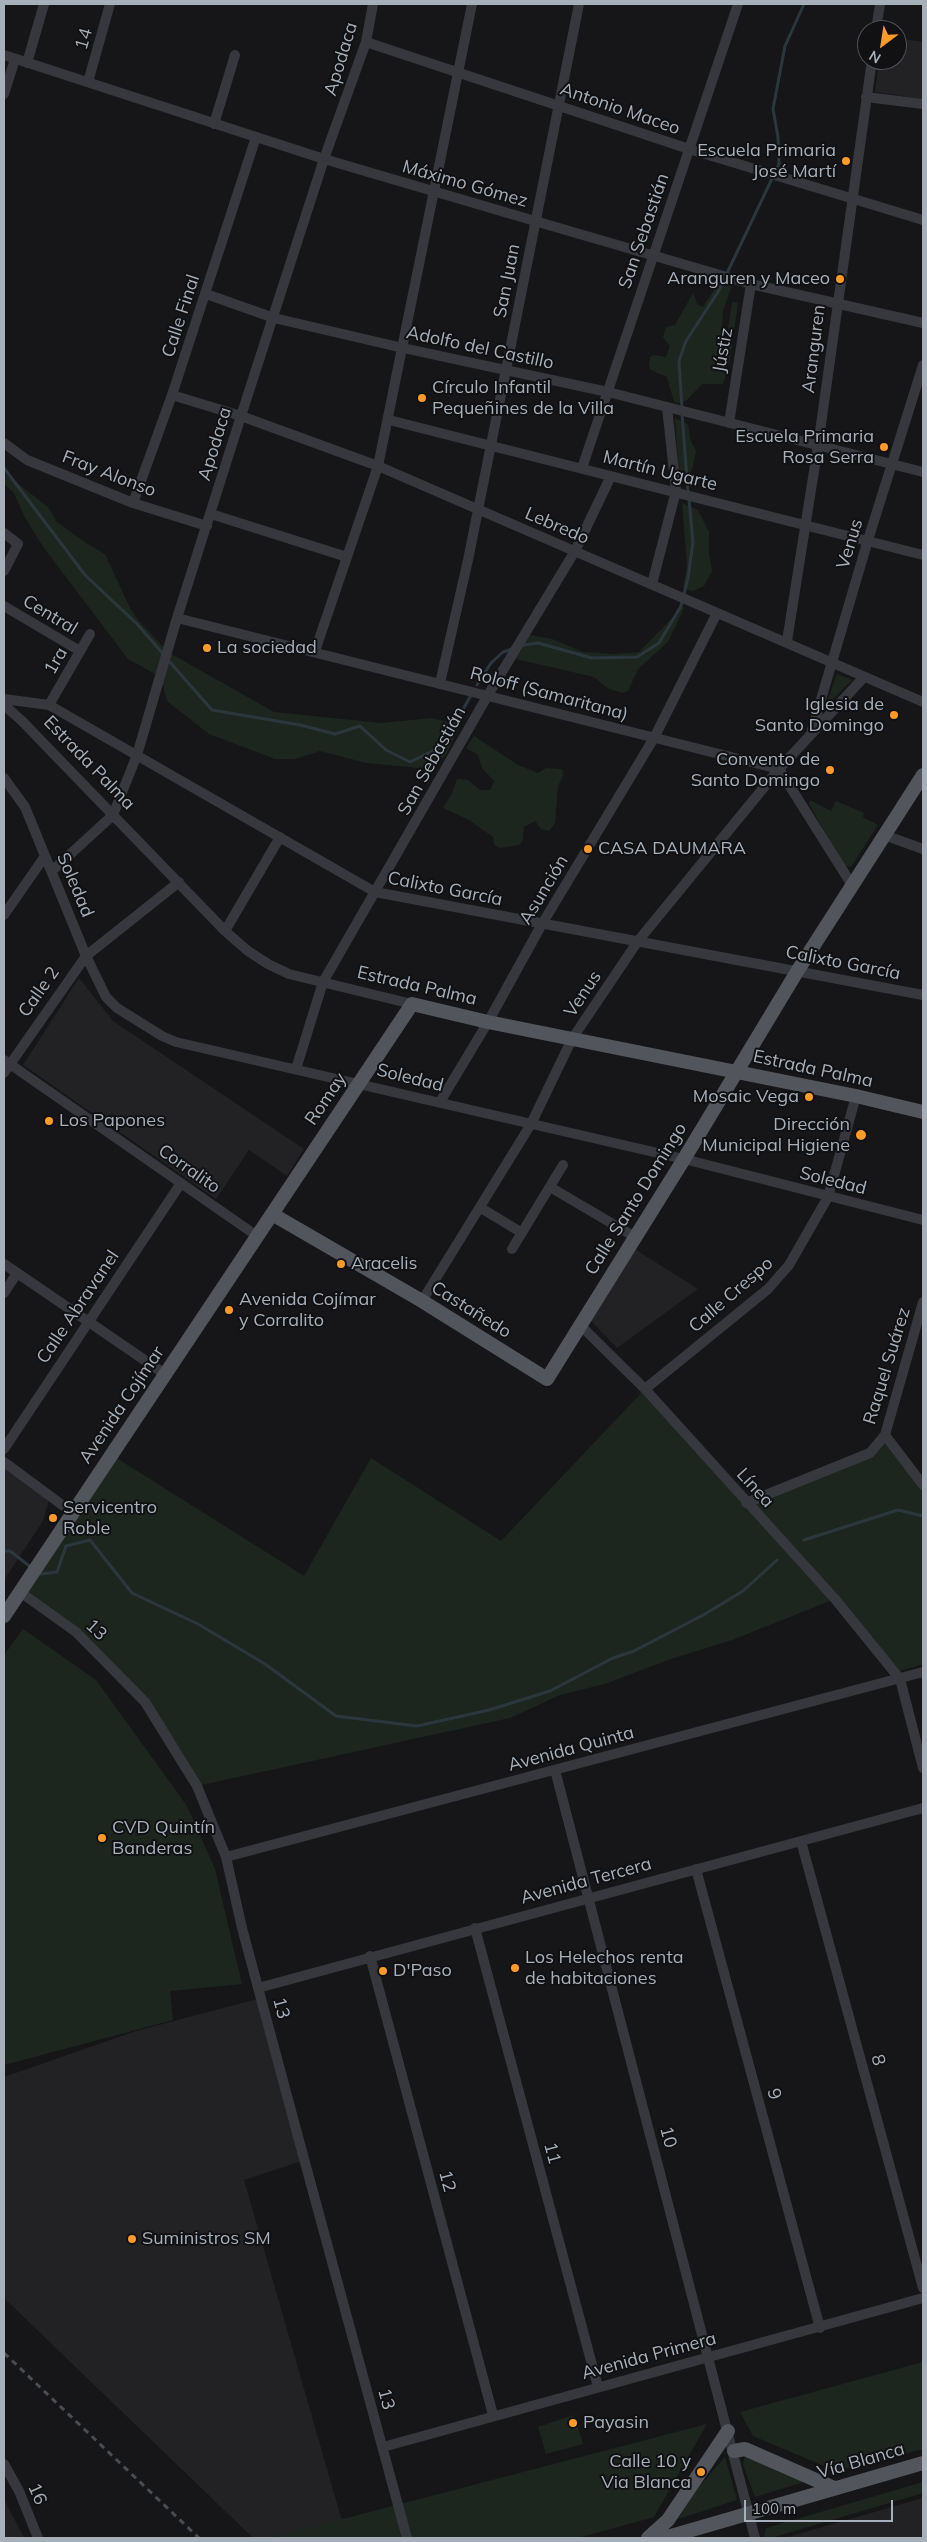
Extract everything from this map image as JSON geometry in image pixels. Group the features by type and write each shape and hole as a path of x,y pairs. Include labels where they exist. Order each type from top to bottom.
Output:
{"main road":[{"name":"Calle Santo Domingo","path":"546,1378 684,1159 798,970 923,775"},
{"name":"Estrada Palma","path":"412,1004 488,1022 856,1096 923,1112"},
{"name":"Romay","path":"272,1214 412,1004"},
{"name":"Avenida Cojímar","path":"4,1616 272,1214"},
{"name":"Castañedo","path":"272,1214 422,1301 546,1378"},
{"path":"648,2538 668,2520 728,2431"},
{"path":"734,2451 745,2449 834,2488"},
{"name":"Vía Blanca","path":"664,2538 923,2463"}],"street":[{"path":"27,62 44,4"},
{"name":"14","path":"88,82 110,4"},
{"name":"Apodaca","path":"52,870 113,815 137,755 177,618 240,416 274,318 324,159 366,42 373,4"},
{"path":"315,651 378,466 472,4"},
{"name":"San Juan","path":"440,683 506,370 579,4"},
{"path":"878,20 880,4"},
{"name":"San Sebastián","path":"582,468 689,149 734,5"},
{"name":"Antonio Maceo","path":"366,42 689,149 851,200 923,220"},
{"name":"Máximo Gómez","path":"4,55 214,124 434,192 751,284 923,323"},
{"path":"214,124 235,55"},
{"path":"4,94 15,58"},
{"name":"Aranguren","path":"787,642 818,446 836,302 870,70"},
{"path":"866,97 923,104"},
{"name":"Calle Final","path":"133,503 206,294 256,137"},
{"name":"Jústiz","path":"729,423 751,284"},
{"name":"Adolfo del Castillo","path":"206,294 274,318 608,392 923,472"},
{"name":"Venus","path":"812,733 868,540 923,365"},
{"name":"Lebredo","path":"172,395 240,416 378,466 923,702"},
{"path":"652,584 683,493 670,408"},
{"name":"Martín Ugarte","path":"388,420 923,555"},
{"name":"Fray Alonso","path":"4,443 27,460 133,503 207,526"},
{"name":"San Sebastián","path":"296,1069 323,982 488,695 575,551 611,476"},
{"path":"211,514 347,557"},
{"path":"4,533 18,544 4,571"},
{"name":"Central","path":"4,606 80,651"},
{"name":"Asunción","path":"440,1102 488,1022 542,924 654,738 717,613"},
{"name":"Roloff (Samaritana)","path":"177,618 779,768"},
{"name":"1ra","path":"49,705 90,634"},
{"name":"Venus","path":"422,1301 531,1124 572,1039 638,942 779,768 864,676"},
{"name":"Calixto García","path":"4,698 49,705 375,892 798,970 923,996"},
{"name":"Estrada Palma","path":"4,705 22,721 225,931 268,964 289,974 412,1004"},
{"path":"779,768 852,885"},
{"name":"Soledad","path":"4,778 25,807 86,956 106,997 117,1008 162,1036 176,1042 684,1159 923,1220"},
{"path":"884,835 923,849"},
{"path":"225,931 280,836"},
{"path":"4,915 45,856"},
{"name":"Calle 2","path":"6,1066 86,956 179,882"},
{"name":"Corralito","path":"6,1066 257,1236"},
{"name":"Calle Crespo","path":"644,1389 768,1289 789,1265 828,1196 856,1096"},
{"path":"512,1249 563,1165"},
{"name":"Calle Abravanel","path":"4,1449 87,1321 181,1183"},
{"path":"550,1187 635,1237"},
{"path":"481,1208 522,1233"},
{"path":"4,1264 165,1374"},
{"path":"4,1293 17,1274"},
{"name":"Raquel Suárez","path":"746,1502 870,1453 884,1435 923,1302"},
{"name":"Línea","path":"580,1325 644,1389 835,1599 900,1679"},
{"path":"884,1435 923,1485"},
{"path":"4,1462 73,1513"},
{"name":"13","path":"20,1592 76,1632 145,1702 197,1786 226,1857 258,1988 407,2538"},
{"name":"Avenida Quinta","path":"226,1857 923,1672"},
{"path":"900,1679 923,1768"},
{"name":"10","path":"555,1770 587,1898 734,2451 755,2538"},
{"name":"Avenida Tercera","path":"258,1988 370,1956 923,1808"},
{"name":"8","path":"802,1841 923,2288"},
{"name":"9","path":"696,1869 820,2328"},
{"name":"11","path":"475,1928 598,2386"},
{"name":"12","path":"370,1956 493,2415"},
{"name":"Avenida Primera","path":"383,2447 598,2386 820,2328 923,2298"},
{"name":"16","path":"4,2464 38,2538"}],"shaded area":[{"path":"907,40 923,42 923,99 875,92 878,70 907,70"},
{"path":"721,279 733,282 723,311 720,357 726,375 723,384 702,384 687,400 681,403 674,402 667,377 651,370 649,366 650,357 654,355 666,357 670,346 663,337 666,327 675,325 693,293 697,304 703,307"},
{"path":"732,302 738,303 729,364 723,363"},
{"path":"675,418 688,424 690,439 696,451 692,470 680,487"},
{"path":"4,473 48,507 57,522 105,554 130,608 138,620 168,652 274,712 381,723 431,718 460,725 446,755 429,769 366,763 320,751 295,759 275,759 209,734 167,701 161,677 128,659 44,548 25,518 14,493 4,484"},
{"path":"682,503 698,510 709,532 709,553 712,571 704,586 693,591 683,588 687,566"},
{"path":"681,606 684,608 668,642 638,669 628,691 622,693 607,688 594,677 516,659 530,635 552,639 583,652 613,654 639,652 676,614"},
{"path":"837,674 852,680 825,707"},
{"path":"474,736 518,765 538,773 546,768 562,769 563,776 558,786 555,823 549,831 541,829 535,821 524,827 523,840 519,845 499,848 494,844 493,837 469,820 443,808 452,793 457,779 468,780 480,790 490,790 494,781 482,768 478,755 466,748"},
{"path":"810,800 831,811 836,801 864,813 863,817 878,825 851,867 844,866 809,804"},
{"path":"79,978 113,1021 304,1149 287,1176 249,1150 216,1199 23,1065"},
{"path":"633,1248 698,1289 617,1348 589,1319"},
{"path":"645,1389 746,1502 871,1456 885,1435 923,1485 923,1664 900,1671 835,1599 732,1640 668,1660 605,1684 560,1695 510,1718 197,1786 145,1702 27,1592 115,1457 304,1576 371,1458 501,1541"},
{"path":"4,1468 49,1499 43,1521 4,1580"},
{"name":"CVD Quintín Banderas","path":"23,1629 96,1680 187,1806 215,1869 242,1984 170,1991 173,2020 4,2065 4,1655"},
{"name":"Suministros SM","path":"261,1998 305,2160 244,2180 342,2521 271,2538 253,2538 4,2298 4,2077 136,2031"},
{"path":"923,2362 923,2449 836,2471 753,2436 740,2412"},
{"path":"574,2415 583,2444 546,2454 538,2427"},
{"path":"707,2424 654,2517 578,2538 270,2538"},
{"path":"745,2455 807,2481 755,2497 743,2465"},
{"path":"725,2457 737,2500 678,2519 696,2490"},
{"path":"923,2482 923,2493 771,2538 764,2538 766,2528"},
{"path":"923,2498 923,2538 784,2538"},
{"path":"4,2499 24,2538 4,2538"}],"waterway":[{"path":"682,408 679,361 686,341 718,292 779,164 778,137 773,109 785,46 804,4"},
{"path":"682,414 688,492"},
{"path":"4,468 85,575 137,624 164,655"},
{"path":"524,645 538,643 592,658 637,657 659,643 681,606 688,578 693,542 689,499"},
{"path":"477,685 491,663 503,652 512,649"},
{"path":"168,660 212,710 300,725 335,734 360,726 386,750 410,762 443,746 471,695"},
{"path":"804,1540 898,1510 923,1516"},
{"path":"37,1572 41,1574 57,1572 66,1546 90,1540 132,1593 198,1624 265,1664 336,1716 417,1726 489,1710 550,1691 613,1658 634,1651 705,1614 743,1591 777,1560"},
{"path":"4,1551 10,1551 32,1568"}],"railway":[{"path":"4,2353 199,2538"}],"place":[{"name":"Escuela Primaria José Martí","path":"846,161"},
{"name":"Aranguren y Maceo","path":"840,279"},
{"name":"Círculo Infantil Pequeñines de la Villa","path":"422,398"},
{"name":"Escuela Primaria Rosa Serra","path":"884,447"},
{"name":"La sociedad","path":"207,648"},
{"name":"Iglesia de Santo Domingo","path":"894,715"},
{"name":"Convento de Santo Domingo","path":"830,770"},
{"name":"CASA DAUMARA","path":"588,849"},
{"name":"Mosaic Vega","path":"809,1097"},
{"name":"Los Papones","path":"49,1121"},
{"name":"Dirección Municipal Higiene","path":"861,1135"},
{"name":"Aracelis","path":"341,1264"},
{"name":"Avenida Cojímar y Corralito","path":"229,1310"},
{"name":"Servicentro Roble","path":"53,1518"},
{"name":"CVD Quintín Banderas","path":"102,1838"},
{"name":"Los Helechos renta de habitaciones","path":"515,1968"},
{"name":"D'Paso","path":"383,1971"},
{"name":"Suministros SM","path":"132,2239"},
{"name":"Payasin","path":"573,2423"},
{"name":"Calle 10 y Via Blanca","path":"701,2472"}]}
